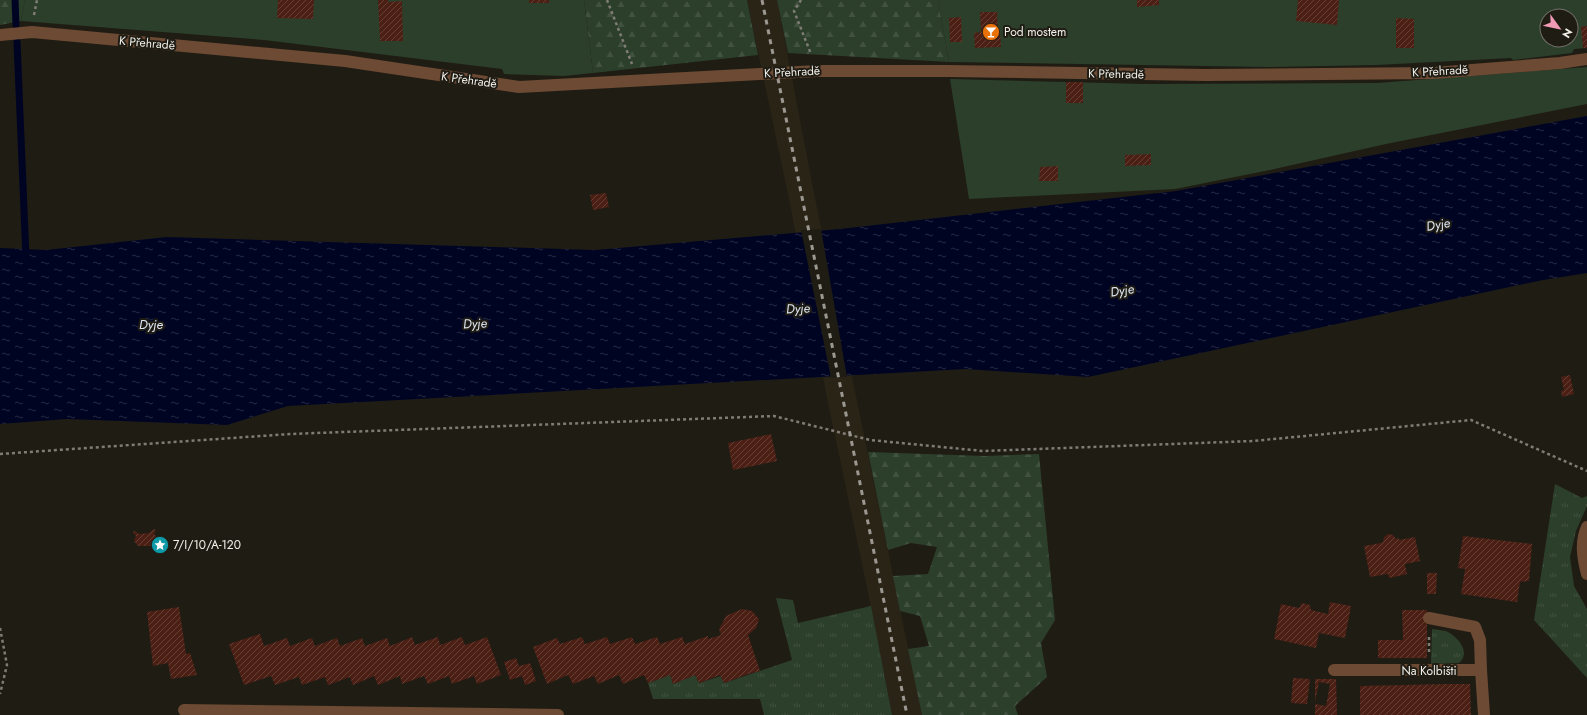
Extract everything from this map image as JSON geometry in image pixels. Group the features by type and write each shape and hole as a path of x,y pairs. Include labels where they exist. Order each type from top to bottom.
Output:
{"street":[{"name":"K Přehradě","path":"0,35 32,32 345,61 519,87 817,71 947,71 1205,75 1434,73 1560,63 1587,59"},
{"path":"1587,527 1584,534 1583,556 1587,574"},
{"path":"1429,618 1475,627 1480,640 1480,670 1484,715"},
{"name":"Na Kolbišti","path":"1334,670 1480,670"},
{"path":"184,710 204,713 558,715"}],"path":[{"path":"607,0 638,81"},
{"path":"801,0 794,11 817,71"},
{"path":"0,454 290,434 774,416 870,440 982,451 1253,441 1471,420 1587,471"},
{"path":"0,628 7,665 0,694"}],"shaded area":[{"path":"747,0 777,0 815,198 922,715 892,715 827,398 790,204"}],"green space":[{"path":"0,0 25,0 21,21 0,25"},
{"path":"25,0 584,0 593,73 564,76 504,74 502,69 264,40 21,21"},
{"path":"584,0 747,0 758,55 593,73"},
{"path":"777,0 938,0 949,62 788,53"},
{"path":"938,0 1587,0 1587,48 1574,49 1572,53 1513,60 1511,58 1377,65 1267,67 949,62"},
{"path":"1587,67 1587,104 1386,144 1270,170 1175,189 969,199 950,79 1145,84 1377,83"},
{"path":"868,452 985,456 1039,454 1055,620 1041,643 1047,677 1015,706 1018,715 922,715 908,649 929,646 920,616 900,611 893,576 928,574 937,547 911,543 888,550"},
{"path":"1555,484 1582,498 1587,496 1587,506 1576,531 1570,557 1574,586 1587,609 1587,678 1534,620"},
{"path":"776,598 793,600 798,623 871,606 892,715 764,715 760,699 653,699 648,683 670,675 673,684 695,675 699,683 721,676 724,683 792,660"},
{"path":"1432,629 1448,632 1456,638 1464,650 1464,655 1459,663 1431,664"}],"water":[{"name":"Dyje","path":"1587,116 1587,273 1543,280 1088,377 966,369 288,406 227,425 67,419 0,424 0,248 46,250 167,237 595,250 840,229 1176,191"}],"pier":[{"path":"821,229 847,377 831,378 801,230"}],"building":[{"path":"278,0 314,0 313,19 277,18"},
{"path":"378,0 388,0 388,2 402,1 403,41 380,41"},
{"path":"529,0 549,0 549,3 529,3"},
{"path":"1137,0 1159,0 1159,5 1137,7"},
{"path":"1298,0 1339,0 1337,25 1296,21"},
{"path":"980,12 997,12 998,32 1000,32 1001,47 975,48 974,33 981,32"},
{"path":"961,17 962,42 950,42 949,18"},
{"path":"1396,18 1414,19 1414,48 1396,48"},
{"path":"1587,26 1587,48 1583,48 1581,27"},
{"path":"1066,82 1083,82 1083,103 1066,103"},
{"path":"1151,154 1151,165 1125,166 1125,155"},
{"path":"1058,166 1058,181 1039,181 1040,167"},
{"path":"606,193 609,207 593,210 590,195"},
{"path":"1570,375 1574,394 1562,397 1561,391 1564,390 1561,377"},
{"path":"771,434 777,461 733,470 728,443"},
{"path":"154,529 156,531 154,533 158,541 150,546 138,546 134,541 136,536 133,532 135,531 139,534 149,533"},
{"path":"1388,534 1393,535 1396,539 1399,538 1399,540 1415,537 1420,561 1405,564 1407,574 1389,578 1388,574 1370,577 1364,546 1383,542 1384,537"},
{"path":"1463,536 1532,544 1529,581 1520,582 1517,602 1461,594 1465,569 1458,568"},
{"path":"1427,573 1437,573 1436,594 1427,594"},
{"path":"1330,602 1351,606 1345,638 1319,633 1316,648 1274,639 1281,604 1299,608 1302,603 1310,605 1311,610 1328,614"},
{"path":"179,607 186,654 190,653 197,675 171,679 168,663 153,666 147,612"},
{"path":"742,609 752,611 759,619 756,628 748,635 760,671 724,683 720,675 699,683 695,675 673,684 670,675 648,683 644,675 623,684 619,675 598,684 594,676 573,684 568,675 547,684 533,647 557,638 560,644 582,637 585,644 607,637 610,644 632,637 635,644 657,637 660,644 682,637 685,644 708,636 708,639 721,635 719,629 726,616"},
{"path":"1402,610 1427,610 1427,658 1378,658 1378,640 1403,640"},
{"path":"260,634 264,646 287,638 290,646 312,638 315,646 337,638 340,646 362,638 365,646 387,638 390,646 412,637 415,645 438,637 440,645 462,637 465,645 487,637 501,675 477,684 474,676 452,684 449,676 428,684 424,676 402,684 400,676 378,685 374,676 353,685 350,677 328,685 325,677 302,685 299,677 275,685 271,676 244,685 229,644"},
{"path":"516,658 519,666 530,663 536,681 525,685 522,676 510,680 504,662"},
{"path":"1293,678 1310,679 1307,704 1291,703"},
{"path":"1315,679 1336,679 1337,715 1315,715 1315,704 1326,706 1330,684 1319,682 1315,702"},
{"path":"1470,684 1471,715 1360,715 1360,686"}],"waterway":[{"path":"15,0 16,25"},
{"path":"17,42 26,258"}],"railway":[{"path":"762,0 907,715"}],"place":[{"name":"Pod mostem","path":"991,32"},
{"name":"7/I/10/A-120","path":"160,545"}]}
